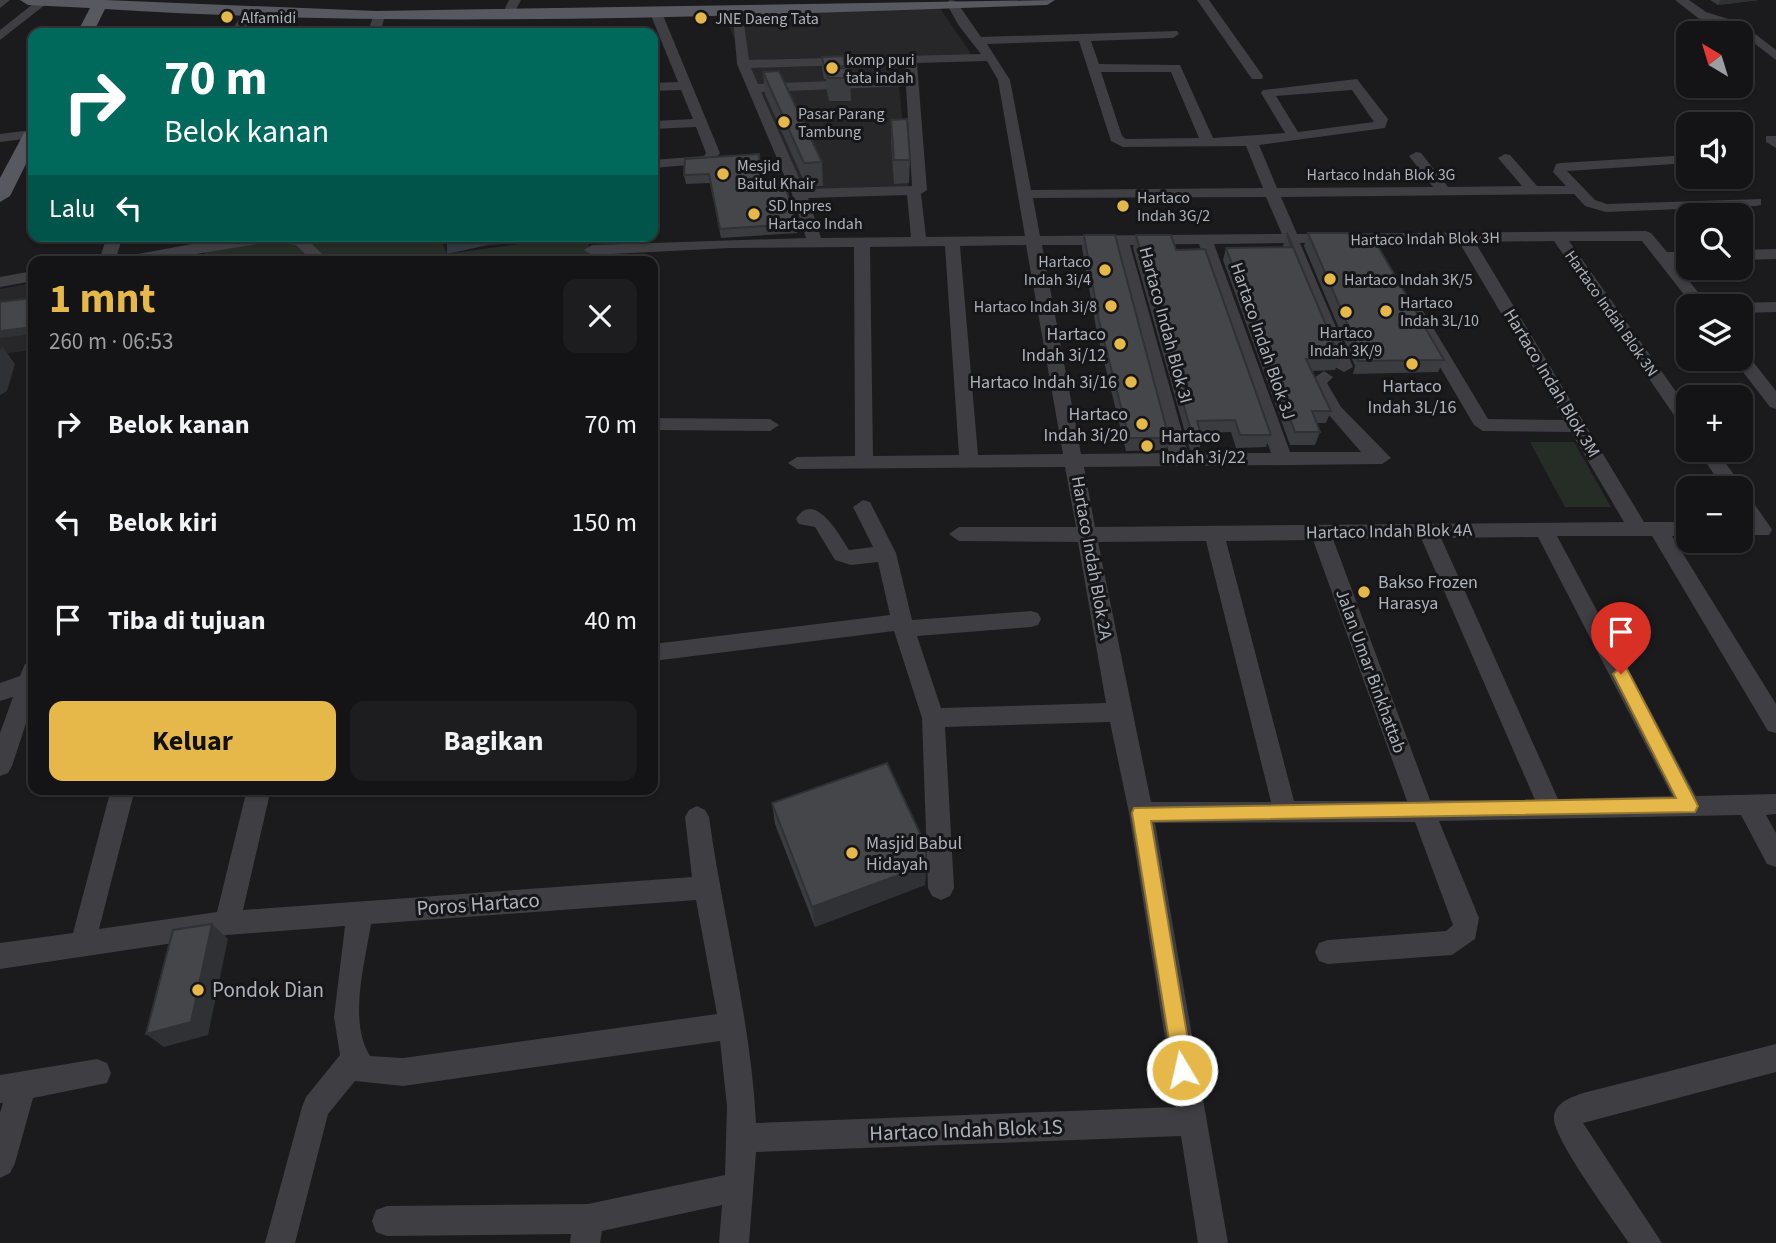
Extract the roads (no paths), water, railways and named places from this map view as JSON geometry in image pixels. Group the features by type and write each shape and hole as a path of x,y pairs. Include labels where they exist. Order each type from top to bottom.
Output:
{"main road":[{"path":"36,1 249,13 380,8 451,13 512,7 656,13 878,3 1047,0"},
{"path":"88,28 99,6"},
{"path":"0,197 28,144"}],"street":[{"path":"0,4 4,0"},
{"path":"1203,0 1257,76"},
{"path":"1681,0 1702,15 1737,26 1776,56"},
{"path":"0,36 36,1"},
{"name":"Hartaco Indah Blok 2A","path":"952,3 959,21 990,57 1004,80 1119,712 1141,813 1213,1243"},
{"path":"375,28 380,8"},
{"path":"736,9 743,64 799,194 812,243"},
{"path":"239,28 249,13"},
{"path":"656,13 668,55 685,86 713,153 713,158 702,161 658,164"},
{"path":"976,41 1173,34"},
{"path":"1084,38 1120,142 1251,142 1294,137 1382,124 1381,119 1353,84 1268,93 1294,137"},
{"path":"743,64 990,57"},
{"path":"799,194 914,192 920,189 911,60"},
{"path":"1095,68 1177,68 1207,142"},
{"path":"753,88 912,82"},
{"path":"658,87 685,86"},
{"path":"658,125 701,123"},
{"path":"0,138 28,135"},
{"path":"1251,142 1344,367"},
{"path":"1416,156 1444,191"},
{"path":"1505,158 1534,191"},
{"path":"1676,160 1561,167 1560,172 1590,203 1606,208 1756,202"},
{"name":"Hartaco Indah Blok 3G","path":"1025,194 1578,190"},
{"path":"914,192 919,241"},
{"name":"Hartaco Indah Blok 3N","path":"1558,236 1676,405"},
{"name":"Hartaco Indah Blok 3H","path":"592,250 652,254 779,244 919,241 1289,239 1376,244 1464,237 1646,236 1663,257"},
{"name":"Hartaco Indah Blok 3M","path":"1464,237 1578,426 1776,724"},
{"name":"Hartaco Indah Blok 3J","path":"1205,239 1282,457"},
{"name":"Hartaco Indah Blok 3I","path":"1121,240 1181,462"},
{"path":"952,241 969,462"},
{"path":"156,256 230,242"},
{"path":"302,242 316,256"},
{"path":"862,243 864,463"},
{"path":"1753,255 1776,254"},
{"path":"1663,257 1676,257"},
{"path":"1663,257 1692,294"},
{"path":"0,282 28,277"},
{"path":"1399,284 1483,425 1578,426"},
{"path":"1753,308 1776,307"},
{"path":"1751,371 1776,403"},
{"path":"797,463 1181,462 1282,457 1379,458 1324,396 1317,382 1324,377"},
{"path":"658,424 770,425"},
{"path":"863,507 886,553 903,626 933,718 941,888"},
{"path":"1753,512 1772,531"},
{"path":"806,519 814,518 822,522 842,555 851,558 886,553"},
{"path":"1427,529 1475,630 1551,810"},
{"name":"Hartaco Indah Blok 4A","path":"959,534 1089,536 1427,529 1676,530"},
{"path":"1544,530 1689,806"},
{"path":"1753,530 1772,531"},
{"name":"Jalan Umar Binkhattab","path":"1320,532 1422,810 1466,918 1466,930 1451,943 1328,952"},
{"path":"1214,534 1285,811"},
{"path":"658,652 903,626 1031,619"},
{"path":"0,692 28,678"},
{"path":"0,766 28,685"},
{"path":"933,718 1119,712"},
{"path":"83,943 121,795"},
{"path":"227,923 258,795"},
{"path":"1747,804 1776,856"},
{"path":"1141,813 1551,810 1776,804"},
{"path":"697,817 706,888 730,1026 742,1138 734,1243"},
{"name":"Poros Hartaco","path":"0,956 227,923 360,911 706,888"},
{"path":"360,911 346,1027 354,1060 363,1070 403,1072 730,1026"},
{"path":"1647,1243 1569,1128 1568,1116 1583,1107 1776,1058"},
{"path":"280,1243 316,1107 354,1060"},
{"path":"0,1163 11,1087 97,1073"},
{"name":"Hartaco Indah Blok 1S","path":"742,1138 1191,1121"},
{"path":"387,1221 586,1231 737,1187"}],"place":[{"name":"Alfamidi","path":"227,17"},
{"name":"JNE Daeng Tata","path":"701,18"},
{"name":"komp puri tata indah","path":"832,68"},
{"name":"Pasar Parang Tambung","path":"784,122"},
{"name":"Mesjid Baitul Khair","path":"723,174"},
{"name":"Hartaco Indah 3G/2","path":"1123,206"},
{"name":"SD Inpres Hartaco Indah","path":"754,214"},
{"name":"Hartaco Indah 3i/4","path":"1105,270"},
{"name":"Hartaco Indah 3K/5","path":"1330,279"},
{"name":"Hartaco Indah 3i/8","path":"1111,306"},
{"name":"Hartaco Indah 3L/10","path":"1386,311"},
{"name":"Hartaco Indah 3K/9","path":"1346,312"},
{"name":"Hartaco Indah 3i/12","path":"1120,344"},
{"name":"Hartaco Indah 3L/16","path":"1412,364"},
{"name":"Hartaco Indah 3i/16","path":"1131,382"},
{"name":"Hartaco Indah 3i/20","path":"1142,424"},
{"name":"Hartaco Indah 3i/22","path":"1147,446"},
{"name":"Bakso Frozen Harasya","path":"1364,592"},
{"name":"Masjid Babul Hidayah","path":"852,853"},
{"name":"Pondok Dian","path":"198,990"}]}
